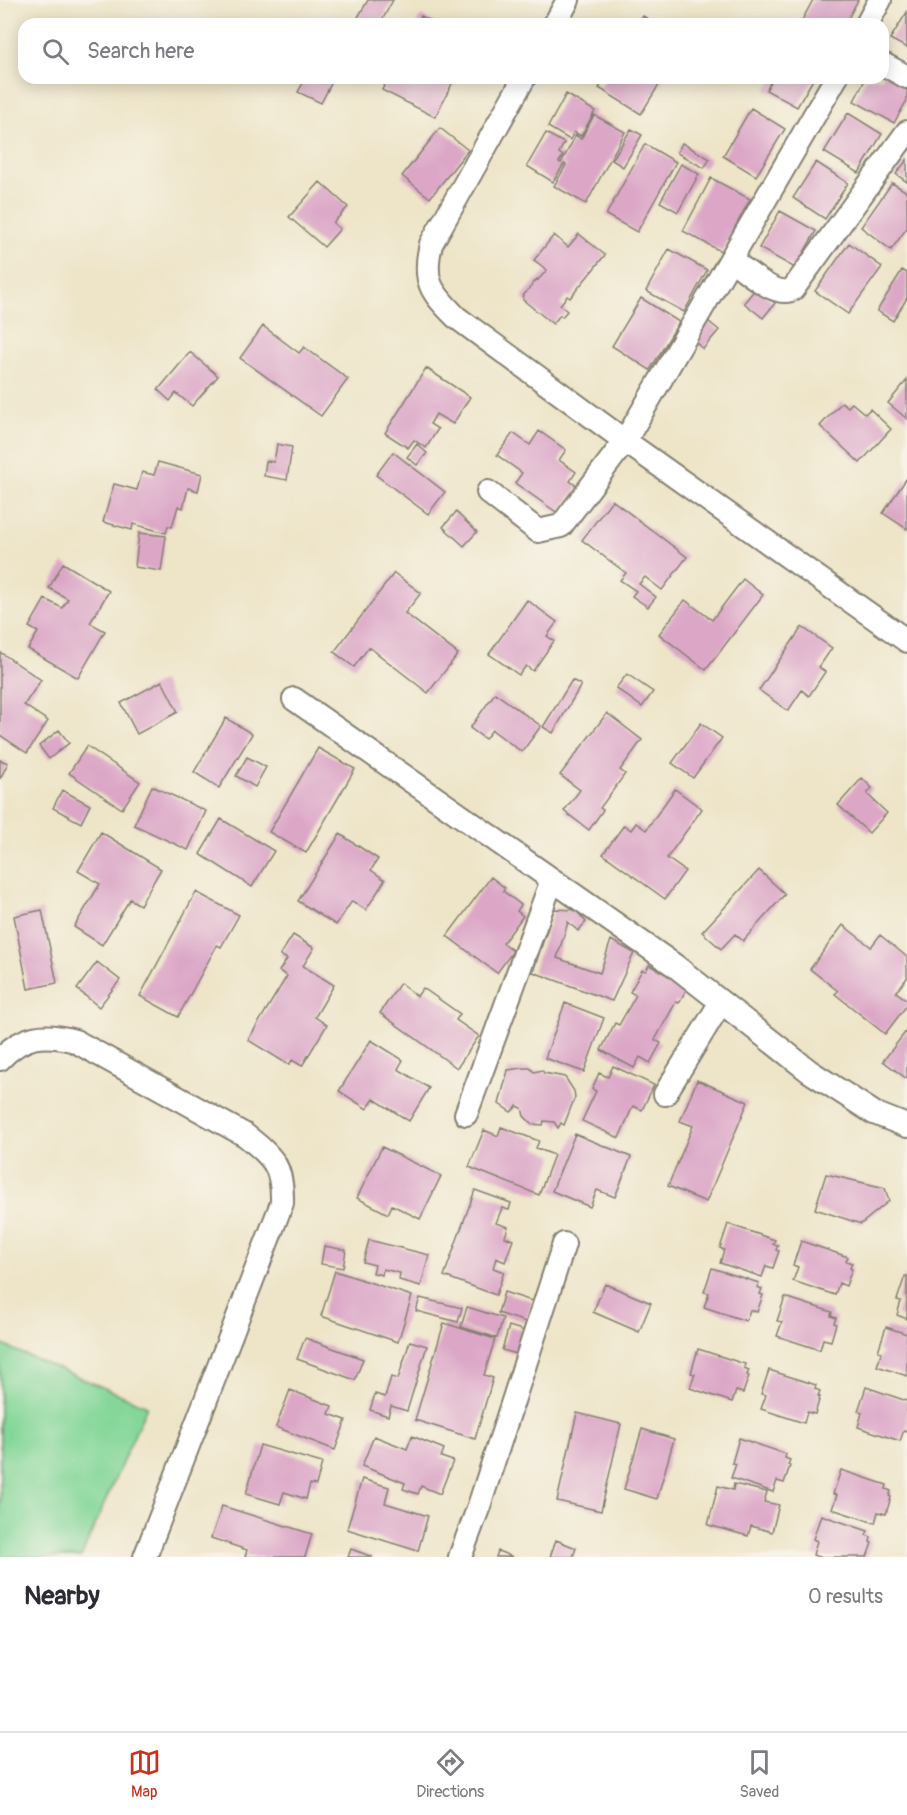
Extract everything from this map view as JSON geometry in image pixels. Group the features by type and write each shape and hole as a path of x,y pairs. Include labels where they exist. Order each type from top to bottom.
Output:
{"street":[{"path":"558,18 568,0"},
{"path":"870,18 880,0"},
{"path":"889,67 907,77"},
{"path":"521,84 431,244 426,263 429,283 441,302 456,317 625,441 907,641"},
{"path":"488,492 538,531 561,526 625,441 833,84"},
{"path":"732,260 753,277 781,292 793,289 907,132"},
{"path":"294,699 674,965 809,1071 874,1113 907,1126"},
{"path":"466,1114 552,880"},
{"path":"665,1094 721,1002"},
{"path":"0,1059 11,1047 35,1036 54,1035 75,1041 244,1136 269,1154 279,1172 283,1189 282,1203 145,1557"},
{"path":"460,1557 479,1506 564,1244"}],"green space":[{"path":"0,1344 147,1406 81,1557 0,1557"}],"building":[{"path":"368,0 393,0 383,18 358,18"},
{"path":"813,0 858,0 848,18 803,18"},
{"path":"907,12 907,48 890,39"},
{"path":"889,75 907,85 907,100 894,123 854,101 863,84 889,84"},
{"path":"303,84 331,84 321,103 298,92"},
{"path":"385,84 452,84 435,117 382,90"},
{"path":"602,84 659,84 641,114 599,88"},
{"path":"770,84 810,84 797,107 766,90"},
{"path":"566,94 595,111 581,136 574,132 570,140 548,127"},
{"path":"751,108 785,129 756,176 723,156"},
{"path":"848,113 882,134 859,173 824,152"},
{"path":"594,115 625,132 586,204 554,186 566,165 564,164 553,182 527,166 546,133 564,143 559,153 563,156 559,162 561,163 576,135 581,139"},
{"path":"440,128 468,150 430,198 402,176"},
{"path":"631,129 642,135 623,167 612,160"},
{"path":"682,143 710,159 704,168 677,153"},
{"path":"645,144 676,162 637,232 606,215"},
{"path":"907,160 907,182 896,174"},
{"path":"816,162 848,183 825,219 793,198"},
{"path":"681,164 699,174 678,212 660,202"},
{"path":"711,178 750,199 722,252 683,231"},
{"path":"320,182 348,207 333,223 340,229 324,247 289,217"},
{"path":"892,183 907,192 907,228 891,250 861,227"},
{"path":"780,211 816,231 795,268 759,248"},
{"path":"579,234 605,255 570,298 567,296 560,305 567,311 562,317 560,315 553,324 523,300 523,296 547,270 534,260 554,235 568,247"},
{"path":"849,243 882,267 848,314 815,291"},
{"path":"669,249 707,270 684,312 646,291"},
{"path":"902,270 907,273 907,298 893,321 877,311"},
{"path":"756,288 775,303 763,318 744,303"},
{"path":"641,298 679,322 650,370 612,346"},
{"path":"708,321 719,330 703,349 693,340"},
{"path":"263,326 299,353 304,347 348,379 321,416 240,358"},
{"path":"190,352 218,376 192,406 176,393 170,401 158,390"},
{"path":"426,368 470,397 453,424 436,414 430,424 438,429 426,448 414,440 408,448 385,433"},
{"path":"907,380 907,419 888,403"},
{"path":"842,402 848,407 852,403 865,414 870,409 891,429 860,463 820,426"},
{"path":"539,431 566,450 559,460 576,472 570,481 578,487 559,514 515,483 522,473 497,455 513,433 530,445"},
{"path":"277,444 292,447 287,480 264,476 266,461 274,462"},
{"path":"417,444 427,453 417,465 407,457"},
{"path":"393,452 445,492 428,514 376,475"},
{"path":"158,462 202,474 198,491 188,488 183,508 178,506 172,527 168,526 166,533 133,524 132,530 103,522 114,484 137,490 142,472 154,475"},
{"path":"907,478 907,529 883,513"},
{"path":"612,500 687,557 662,590 645,577 639,584 656,597 648,607 632,596 636,591 620,580 626,573 582,540"},
{"path":"456,512 477,532 464,546 443,527"},
{"path":"139,533 166,536 161,571 135,567"},
{"path":"63,563 109,591 90,623 105,631 78,678 28,649 38,632 29,627 45,599 62,608 68,599 49,588"},
{"path":"394,573 421,593 405,613 458,654 428,693 369,647 354,667 334,652"},
{"path":"743,579 763,595 706,670 659,634 685,600 712,620"},
{"path":"527,600 557,622 547,636 554,641 533,671 526,666 519,675 489,654"},
{"path":"802,627 832,648 819,667 825,672 809,696 802,690 788,711 759,690"},
{"path":"0,652 41,680 24,705 48,721 27,753 0,735"},
{"path":"627,674 653,692 642,707 616,688"},
{"path":"572,680 581,685 553,733 543,727"},
{"path":"162,681 178,712 137,734 121,703"},
{"path":"495,693 541,726 522,752 492,730 485,739 470,728"},
{"path":"607,713 642,740 620,770 625,774 600,808 603,810 589,830 564,811 580,790 560,775"},
{"path":"226,718 252,734 219,788 194,772"},
{"path":"701,723 722,738 693,778 672,763"},
{"path":"59,730 69,743 49,759 39,746"},
{"path":"87,746 140,782 122,809 69,773"},
{"path":"318,748 355,769 306,853 269,832"},
{"path":"247,757 266,767 255,787 236,776"},
{"path":"0,760 8,763 0,779"},
{"path":"862,778 872,788 867,794 887,813 869,833 838,805"},
{"path":"152,786 206,811 188,850 134,825"},
{"path":"675,789 702,809 667,858 685,871 665,899 603,854 624,825 631,830 636,823 646,830"},
{"path":"62,790 90,805 81,823 53,808"},
{"path":"221,819 274,851 252,887 200,854"},
{"path":"101,832 161,869 140,905 130,899 102,945 74,927 100,884 78,871"},
{"path":"340,834 378,859 371,870 385,880 366,910 352,901 336,925 298,901"},
{"path":"759,870 785,894 743,941 735,934 721,949 702,932"},
{"path":"491,877 505,888 503,891 521,905 517,911 523,916 503,943 513,951 497,973 447,936"},
{"path":"196,892 239,915 221,947 217,945 178,1017 140,996"},
{"path":"554,909 576,910 586,922 578,931 568,922 557,958 600,973 611,940 634,953 612,1001 533,972"},
{"path":"42,910 57,983 28,989 14,916"},
{"path":"843,925 871,947 880,935 907,957 907,978 896,992 907,1000 907,1005 885,1034 835,994 838,991 810,969"},
{"path":"293,935 314,948 303,966 334,985 315,1017 327,1025 302,1066 292,1060 289,1065 248,1040 287,976 279,971 287,959 280,955"},
{"path":"97,962 120,980 99,1007 77,989"},
{"path":"649,965 688,986 679,1003 676,1002 655,1040 661,1043 650,1063 640,1057 634,1068 601,1050 615,1023 619,1025 636,995 630,992 642,970 646,971"},
{"path":"400,983 417,996 423,988 460,1014 456,1020 479,1036 457,1068 380,1013"},
{"path":"565,1003 604,1018 584,1072 545,1058"},
{"path":"907,1030 907,1079 883,1061"},
{"path":"371,1040 403,1060 398,1069 429,1088 409,1121 374,1099 367,1109 339,1091"},
{"path":"613,1066 654,1085 642,1110 633,1106 619,1138 582,1121 596,1091 592,1089 599,1073 608,1077"},
{"path":"530,1068 534,1072 542,1070 544,1073 565,1077 575,1097 564,1125 561,1123 558,1128 554,1122 544,1121 543,1125 532,1124 524,1116 522,1108 517,1106 511,1112 499,1104 508,1070"},
{"path":"697,1080 748,1102 706,1202 668,1186 693,1126 680,1121"},
{"path":"501,1127 539,1141 536,1148 554,1155 539,1195 469,1167 484,1130 498,1136"},
{"path":"575,1134 631,1157 615,1197 597,1190 590,1207 552,1191"},
{"path":"382,1147 441,1176 420,1219 392,1205 388,1214 357,1198"},
{"path":"826,1174 885,1188 889,1201 861,1224 815,1209"},
{"path":"475,1190 511,1203 509,1210 502,1208 496,1223 508,1227 505,1237 513,1240 505,1262 496,1258 493,1268 504,1272 496,1295 444,1276"},
{"path":"728,1224 775,1240 773,1244 778,1245 776,1250 779,1251 773,1268 766,1266 762,1277 720,1263 724,1250 720,1248"},
{"path":"369,1240 429,1255 421,1286 399,1280 400,1273 383,1269 382,1275 373,1273 375,1265 363,1262"},
{"path":"801,1241 848,1257 846,1261 852,1263 846,1286 839,1283 835,1295 793,1281 798,1267 793,1265"},
{"path":"324,1246 346,1250 343,1268 321,1264"},
{"path":"712,1268 759,1283 757,1287 762,1289 760,1294 763,1295 757,1312 750,1310 746,1321 704,1307 709,1293 704,1292"},
{"path":"335,1271 412,1296 398,1342 321,1316"},
{"path":"905,1276 907,1276 907,1319 897,1315 901,1301 897,1300"},
{"path":"605,1284 651,1303 639,1332 593,1312"},
{"path":"504,1292 532,1301 526,1322 498,1313"},
{"path":"785,1297 832,1312 831,1316 836,1318 834,1323 836,1324 831,1341 823,1339 820,1350 777,1336 782,1322 777,1321"},
{"path":"420,1298 462,1308 458,1322 416,1311"},
{"path":"467,1307 503,1318 497,1338 461,1327"},
{"path":"444,1323 495,1339 484,1375 493,1378 475,1439 415,1420"},
{"path":"509,1326 525,1331 517,1354 502,1350"},
{"path":"886,1327 907,1334 907,1376 877,1366 882,1352 878,1351"},
{"path":"305,1338 363,1359 355,1380 297,1359"},
{"path":"410,1341 427,1346 407,1411 391,1406 388,1416 370,1410 375,1394 385,1397 391,1377 398,1379"},
{"path":"698,1349 745,1364 744,1368 749,1370 743,1393 736,1391 732,1402 690,1388 695,1374 691,1373"},
{"path":"769,1370 816,1385 815,1389 820,1391 818,1396 820,1397 815,1414 807,1412 804,1423 761,1409 766,1395 761,1394"},
{"path":"866,1387 907,1401 907,1431 904,1430 900,1441 858,1427 862,1413 858,1411"},
{"path":"290,1390 332,1406 329,1414 346,1420 335,1450 276,1427"},
{"path":"577,1413 621,1424 601,1511 557,1501"},
{"path":"642,1429 674,1439 657,1499 624,1489"},
{"path":"374,1436 407,1449 412,1436 444,1449 441,1457 453,1461 440,1494 421,1486 418,1494 403,1489 405,1483 362,1466"},
{"path":"739,1438 786,1454 785,1458 790,1460 784,1483 777,1481 773,1492 731,1478 736,1464 732,1463"},
{"path":"260,1445 322,1463 316,1485 310,1484 306,1499 284,1492 280,1504 246,1494"},
{"path":"841,1470 887,1485 886,1489 891,1491 886,1514 878,1512 875,1523 832,1509 837,1495 833,1494"},
{"path":"362,1479 389,1487 385,1503 428,1516 418,1551 347,1529"},
{"path":"734,1484 767,1492 764,1502 779,1505 772,1532 751,1526 748,1536 708,1525 718,1486 733,1490"},
{"path":"222,1506 312,1534 305,1557 245,1557 247,1550 211,1538"},
{"path":"821,1515 868,1531 866,1535 871,1537 870,1542 872,1543 867,1557 813,1555 817,1541 813,1539"},
{"path":"556,1540 576,1548 573,1557 550,1557"},
{"path":"351,1549 373,1557 348,1557"},
{"path":"498,1551 513,1557 496,1557"}]}
